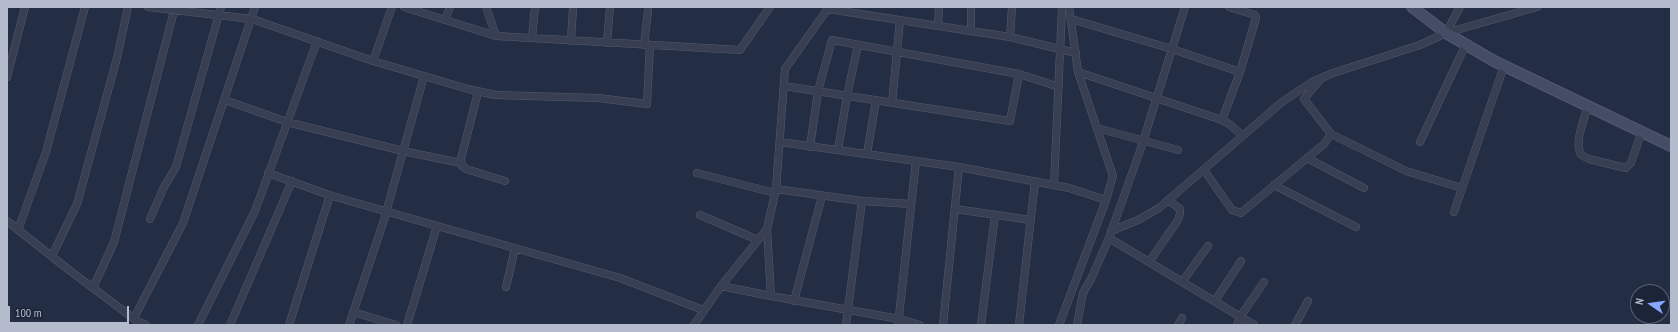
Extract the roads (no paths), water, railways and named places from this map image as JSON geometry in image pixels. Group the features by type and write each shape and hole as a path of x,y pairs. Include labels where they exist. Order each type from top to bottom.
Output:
{"street":[{"path":"7,77 25,7"},
{"path":"18,230 46,152 85,7"},
{"path":"52,256 77,204 115,66 128,7"},
{"path":"148,7 175,8 252,20 373,61 478,92 495,95 530,97 598,98 647,104 648,11"},
{"path":"150,220 164,187 176,167 222,7"},
{"path":"134,318 183,223 252,20 255,7"},
{"path":"373,61 392,7"},
{"path":"404,7 496,36 740,50 770,7"},
{"path":"446,20 450,7"},
{"path":"486,7 496,36"},
{"path":"532,38 535,7"},
{"path":"571,41 573,7"},
{"path":"938,26 939,7"},
{"path":"971,7 971,31"},
{"path":"1010,37 1012,7"},
{"path":"1054,185 1062,7"},
{"path":"1059,325 1106,200 1113,176 1078,72 1069,7"},
{"path":"1077,325 1083,293 1091,279 1110,234 1144,140 1185,7"},
{"path":"1222,120 1240,72 1256,18 1255,15 1229,7"},
{"path":"1412,7 1446,33 1504,66 1671,146"},
{"path":"1446,33 1460,7"},
{"path":"1110,234 1150,214 1204,170 1242,135 1292,94 1322,78 1333,73 1420,45 1446,33 1537,7"},
{"path":"93,288 114,242 175,8"},
{"path":"607,43 610,8"},
{"path":"770,296 767,229 776,191 785,69 828,8 1010,37 1076,53"},
{"path":"1071,18 1172,49 1240,72"},
{"path":"892,103 900,20"},
{"path":"810,147 818,92 832,40 1019,74 1059,87"},
{"path":"198,325 255,211 317,41"},
{"path":"1420,142 1466,44"},
{"path":"838,150 847,96 858,45"},
{"path":"1454,212 1504,66"},
{"path":"1078,72 1222,120 1230,124 1242,135"},
{"path":"784,86 1010,121 1019,74"},
{"path":"349,325 386,212 424,76"},
{"path":"1322,78 1304,99 1331,134 1406,171 1462,188"},
{"path":"461,162 478,92"},
{"path":"225,100 287,122 403,151 461,162 466,169 505,181"},
{"path":"867,154 876,100"},
{"path":"1588,106 1578,149 1581,155 1589,159 1626,168 1631,163 1642,131"},
{"path":"1097,128 1178,150"},
{"path":"1204,170 1232,210 1241,213 1324,144 1331,134"},
{"path":"780,142 959,167 1069,188 1106,200"},
{"path":"1307,158 1364,188"},
{"path":"898,322 916,161"},
{"path":"944,325 959,167"},
{"path":"268,173 330,195 386,212 620,278 703,310"},
{"path":"697,173 776,191 862,201 911,204"},
{"path":"230,325 292,181"},
{"path":"1019,325 1035,181"},
{"path":"1274,185 1356,227"},
{"path":"289,325 330,195"},
{"path":"794,301 822,196"},
{"path":"1149,262 1178,220 1180,209 1168,200"},
{"path":"846,325 862,201"},
{"path":"955,209 1031,220"},
{"path":"700,215 758,240"},
{"path":"981,325 995,215"},
{"path":"7,221 93,288 146,325"},
{"path":"406,325 437,226"},
{"path":"694,325 721,286 767,229"},
{"path":"1110,234 1149,262 1254,325"},
{"path":"1182,282 1208,246"},
{"path":"506,287 515,248"},
{"path":"1215,301 1241,261"},
{"path":"1237,325 1240,317 1264,282"},
{"path":"721,286 847,310 898,322 920,325"},
{"path":"1295,325 1308,301"},
{"path":"353,312 396,325"}]}
